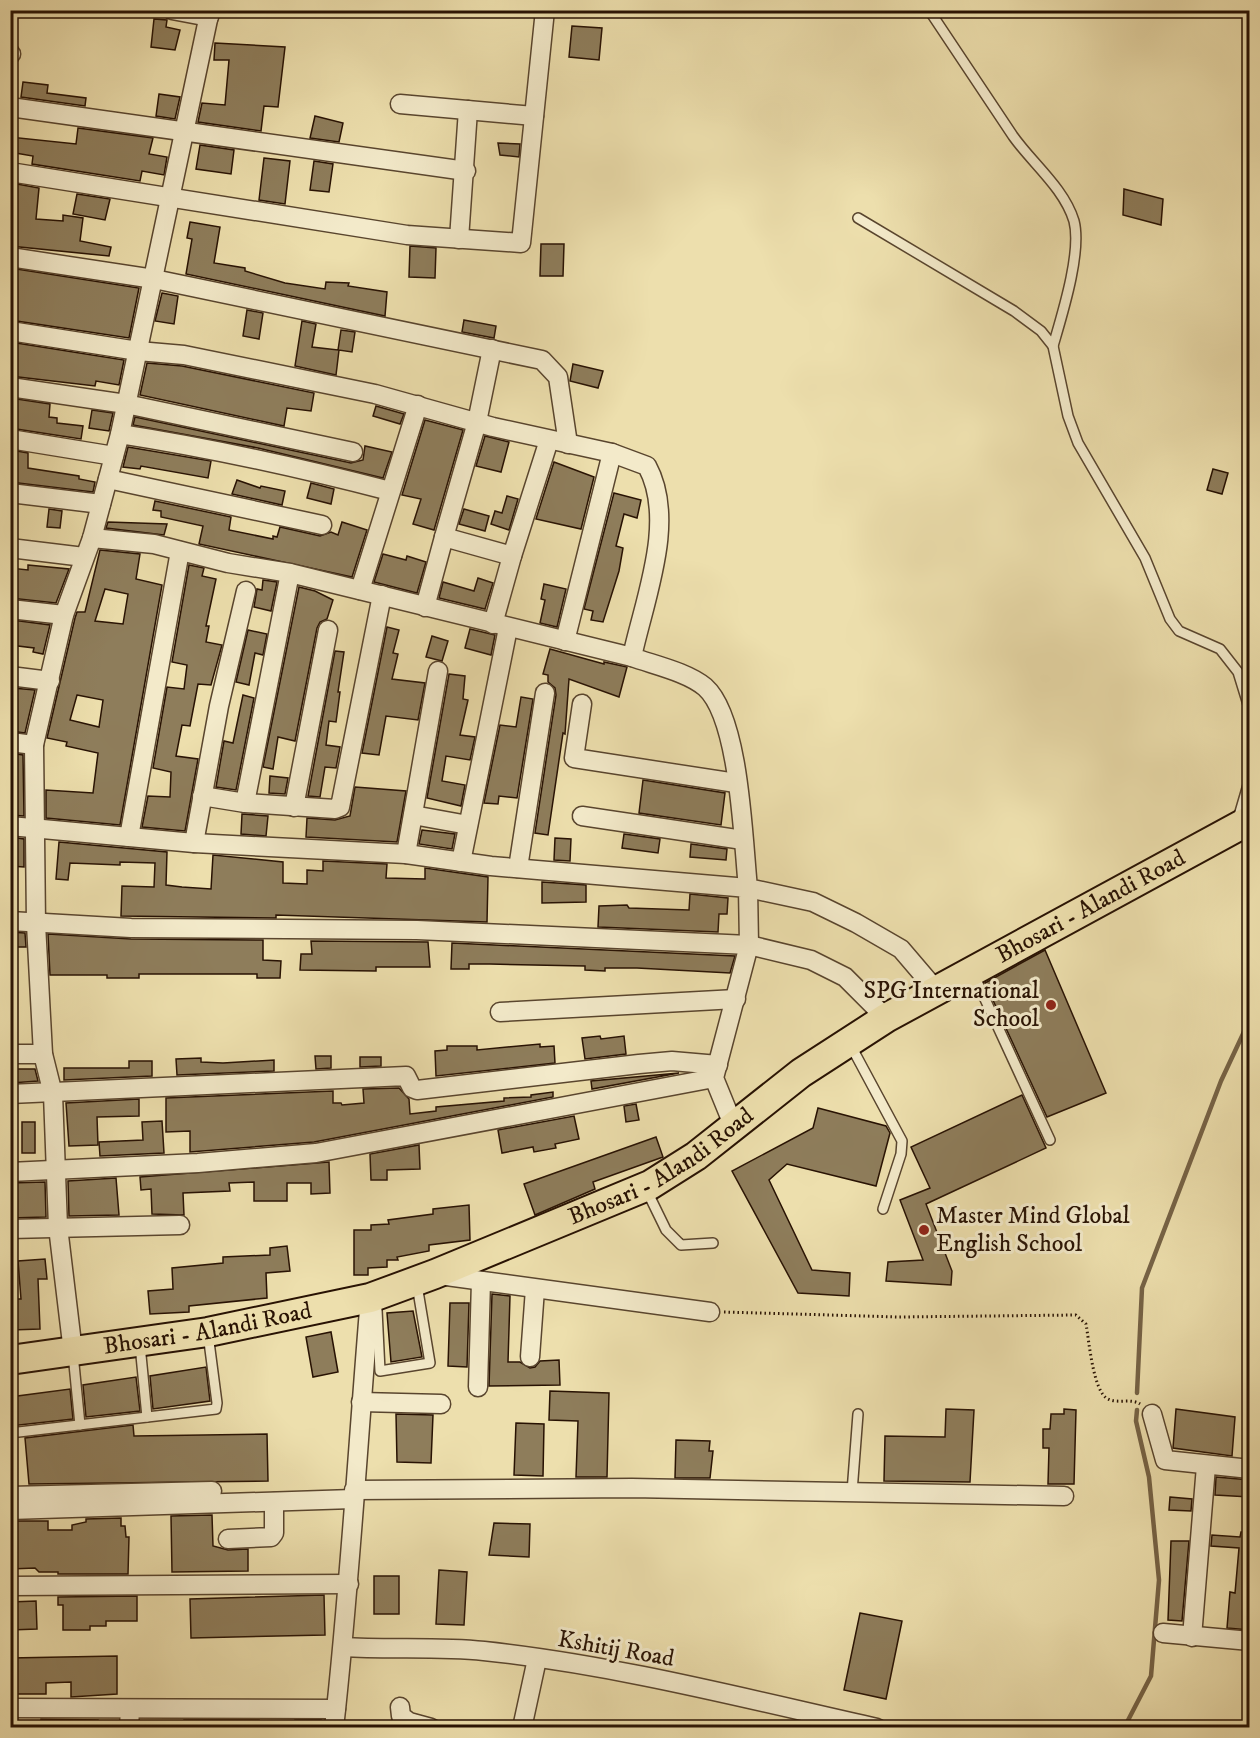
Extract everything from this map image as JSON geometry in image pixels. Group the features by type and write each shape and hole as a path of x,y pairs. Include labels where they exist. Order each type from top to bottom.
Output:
{"main road":[{"name":"Bhosari - Alandi Road","path":"10,1360 208,1332 373,1297 426,1278 645,1187 696,1156 801,1073 886,1018 1243,823"}],"street":[{"path":"73,1352 58,1227 54,1170 53,1094 43,1054 36,924 34,745 64,615 92,538 120,435 210,14 172,10"},
{"path":"10,172 407,235 521,243 545,10"},
{"path":"400,104 534,116"},
{"path":"10,107 466,171"},
{"path":"459,239 466,171 468,110"},
{"path":"10,257 154,279 542,360 558,376 568,444"},
{"path":"10,332 138,351 184,355 418,405 549,440 612,453 647,466 656,486 658,547 632,657"},
{"path":"425,607 477,422 492,349"},
{"path":"10,387 126,404 353,452"},
{"path":"360,590 418,405"},
{"path":"120,435 230,453 390,491"},
{"path":"10,439 114,456"},
{"path":"460,862 512,556 549,440"},
{"path":"565,641 612,453"},
{"path":"108,479 322,525"},
{"path":"10,493 101,504"},
{"path":"444,537 512,556"},
{"path":"92,538 154,544 382,595 632,657 705,687 720,708 731,737 748,888 748,945 716,1072 734,1128"},
{"path":"10,548 84,557"},
{"path":"129,837 180,551"},
{"path":"244,803 290,573"},
{"path":"194,843 219,706 246,591"},
{"path":"202,796 244,803 294,807 335,809 341,805 382,595"},
{"path":"10,609 64,615"},
{"path":"294,807 328,630"},
{"path":"406,854 438,671"},
{"path":"10,676 50,681"},
{"path":"518,868 545,693"},
{"path":"582,704 574,758 736,783"},
{"path":"10,742 34,745"},
{"path":"413,815 468,825"},
{"path":"582,816 742,840"},
{"path":"10,826 194,843 406,854 518,868 748,888 813,902 856,923 901,949 936,990"},
{"path":"10,921 131,928 417,930 748,945 811,960 845,977 886,1018"},
{"path":"500,1012 736,999"},
{"path":"10,1054 43,1054"},
{"path":"10,1094 53,1094 406,1076 412,1088 417,1090 672,1061 716,1072"},
{"path":"10,1172 316,1153 716,1072"},
{"path":"10,1229 180,1225"},
{"path":"426,1278 481,1281 710,1312"},
{"path":"478,1387 481,1281"},
{"path":"530,1357 535,1288"},
{"path":"10,1708 130,1709 335,1718 349,1584 353,1495 361,1402 373,1297"},
{"path":"361,1402 441,1404"},
{"path":"1152,1414 1165,1460 1250,1469"},
{"path":"1192,1637 1206,1466"},
{"path":"10,1510 274,1502 353,1495 632,1488 1064,1496"},
{"path":"10,1496 303,1489"},
{"path":"228,1539 271,1537 274,1533 274,1502"},
{"path":"10,1586 349,1584"},
{"path":"1163,1633 1250,1641"},
{"name":"Kshitij Road","path":"343,1647 482,1651 537,1659 662,1681 868,1727"},
{"path":"522,1728 537,1659"},
{"path":"400,1707 401,1716 409,1722 431,1728"},
{"path":"129,1728 130,1709"}],"lane":[{"path":"929,10 1014,137 1060,195 1074,222 1072,268 1053,346 1068,416 1078,442 1145,558 1170,619 1179,631 1220,650 1238,672 1250,711"},
{"path":"858,218 1014,311 1041,331 1053,346"},
{"path":"1243,823 1250,778"},
{"path":"972,971 1050,1140"},
{"path":"849,1041 902,1141 901,1154 883,1209"},
{"path":"645,1187 666,1230 681,1245 712,1243"},
{"path":"373,1297 380,1371 430,1363 426,1278"},
{"path":"10,1433 216,1409 208,1332"},
{"path":"140,1343 147,1417"},
{"path":"73,1352 80,1425"},
{"path":"852,1492 858,1414"}],"path":[{"path":"710,1312 899,1317 959,1314 1076,1315 1086,1324 1097,1382 1102,1395 1109,1400 1137,1401 1152,1414"}],"building":[{"path":"154,19 167,20 166,27 180,30 175,50 151,47"},
{"path":"572,26 602,28 599,60 569,57"},
{"path":"215,43 285,47 278,107 264,106 261,131 198,122 202,103 225,105 229,60 214,60"},
{"path":"23,82 48,85 47,93 86,98 85,106 21,97"},
{"path":"159,94 180,97 175,119 156,116"},
{"path":"315,116 343,123 339,142 310,138"},
{"path":"78,128 153,138 149,154 167,157 164,175 142,171 140,181 32,164 33,156 10,152 10,137 76,144"},
{"path":"498,143 520,144 519,157 500,155"},
{"path":"200,145 234,150 231,174 196,169"},
{"path":"264,158 290,161 285,204 259,200"},
{"path":"314,161 333,164 329,192 310,190"},
{"path":"17,184 39,188 36,219 63,221 63,215 83,218 80,241 111,247 109,256 10,246 10,206 14,206"},
{"path":"1124,189 1163,199 1161,225 1123,215"},
{"path":"77,194 110,199 105,220 73,214"},
{"path":"190,222 220,227 214,263 245,268 245,271 285,283 325,289 326,282 349,283 348,286 387,292 385,316 186,274 192,239 187,238"},
{"path":"541,244 564,244 563,276 540,276"},
{"path":"410,246 436,248 435,278 409,277"},
{"path":"10,268 139,288 129,338 10,320"},
{"path":"162,293 178,296 174,324 155,321"},
{"path":"247,310 263,313 259,339 243,336"},
{"path":"464,320 496,326 494,338 462,332"},
{"path":"302,321 316,324 312,347 338,350 341,330 355,332 352,352 339,350 336,375 295,366"},
{"path":"10,342 124,360 119,385 96,381 95,386 10,376"},
{"path":"147,363 182,366 314,393 311,411 287,408 284,426 140,395"},
{"path":"573,364 603,371 598,388 570,381"},
{"path":"10,398 50,404 49,417 57,418 57,423 83,426 81,439 10,428"},
{"path":"376,406 404,414 400,424 373,416"},
{"path":"92,410 113,413 109,431 89,428"},
{"path":"135,417 351,463 363,460 365,446 392,452 383,478 258,448 133,425"},
{"path":"425,420 463,430 434,530 413,524 421,499 402,495"},
{"path":"485,436 509,442 501,472 476,466"},
{"path":"128,447 211,461 208,478 141,466 140,469 123,467"},
{"path":"11,450 28,453 28,468 79,476 79,479 95,482 93,492 10,482"},
{"path":"554,462 594,477 581,529 536,519"},
{"path":"1213,469 1228,473 1222,494 1207,490"},
{"path":"237,480 260,488 261,486 285,491 282,505 232,494"},
{"path":"311,483 334,489 331,504 307,498"},
{"path":"614,493 641,500 637,518 624,514 616,546 623,548 619,571 603,622 591,620 593,611 584,609"},
{"path":"507,496 518,499 509,530 491,524 495,511 502,513"},
{"path":"155,501 231,517 229,530 273,539 273,536 277,537 280,527 320,536 331,532 338,535 342,522 367,530 352,577 199,544 203,526 161,517 161,511 153,510"},
{"path":"49,509 62,511 60,528 47,527"},
{"path":"464,509 489,516 485,531 459,524"},
{"path":"108,522 167,524 164,535 106,528"},
{"path":"100,550 140,554 136,579 162,585 120,825 46,818 46,790 93,793 98,753 66,746 67,742 47,738 75,618 77,612 85,612","holes":["105,589 128,594 123,624 95,621","77,695 103,700 99,727 70,720"]},
{"path":"383,554 406,560 407,556 426,562 417,593 374,582"},
{"path":"28,565 69,569 56,603 10,598 10,568 28,570"},
{"path":"189,565 204,568 202,576 216,579 206,626 209,626 206,642 222,645 211,685 198,684 190,726 182,725 176,756 198,759 185,831 142,827 148,796 170,797 171,772 153,768 167,687 184,689 187,665 172,662"},
{"path":"478,578 493,583 485,609 439,598 443,582 474,591"},
{"path":"263,580 277,582 271,611 254,607 257,589 262,590"},
{"path":"544,584 566,589 557,627 540,623 545,600 541,599"},
{"path":"299,587 315,591 333,600 327,619 320,622 317,628 295,741 278,737 273,769 263,767"},
{"path":"12,620 50,625 43,654 33,652 34,648 10,645"},
{"path":"387,627 399,630 393,653 398,654 392,679 425,683 418,720 386,716 379,755 362,753"},
{"path":"470,629 495,635 491,655 465,648"},
{"path":"248,630 267,634 263,655 255,653 249,685 236,682"},
{"path":"432,636 448,641 442,661 426,657"},
{"path":"550,649 604,664 604,662 627,667 619,697 569,679 565,734 563,733 548,835 535,833 556,695 555,688 548,682 548,675 543,674"},
{"path":"335,651 344,652 336,722 329,721 326,745 340,747 336,768 325,767 320,797 308,796"},
{"path":"449,674 465,676 463,699 468,700 460,735 475,737 470,760 446,756 442,781 465,785 461,806 427,798"},
{"path":"12,688 35,690 25,733 10,731"},
{"path":"243,695 254,698 236,790 216,787 224,741 233,743"},
{"path":"521,697 533,699 517,798 499,796 498,804 484,803 500,725 516,727"},
{"path":"10,753 23,755 24,816 10,815"},
{"path":"270,776 288,778 285,794 269,793"},
{"path":"643,780 725,793 721,825 639,813"},
{"path":"355,787 406,791 397,842 306,837 307,818 335,820 350,816"},
{"path":"242,814 268,816 266,836 241,834"},
{"path":"422,830 455,834 452,849 419,844"},
{"path":"624,834 660,839 658,853 622,848"},
{"path":"10,837 24,839 24,867 10,866"},
{"path":"555,838 571,839 570,861 554,860"},
{"path":"59,842 167,852 166,885 182,887 211,889 213,855 283,862 283,883 307,884 307,870 323,871 323,861 387,864 386,878 425,879 425,868 488,877 487,922 276,915 276,918 121,916 122,886 154,887 155,863 120,862 120,865 70,863 68,880 56,879"},
{"path":"691,844 727,849 726,860 690,857"},
{"path":"542,882 586,885 586,902 542,903"},
{"path":"690,894 728,898 727,914 719,914 718,932 598,927 599,906 627,905 629,908 689,910"},
{"path":"10,932 25,933 26,947 10,947"},
{"path":"48,934 131,939 263,940 263,960 281,961 280,978 257,978 257,974 139,974 139,978 107,978 107,975 50,975"},
{"path":"311,941 428,942 430,967 376,967 376,971 300,970 301,954 312,954"},
{"path":"452,943 735,956 730,973 637,968 605,968 605,971 585,970 585,966 490,964 469,964 469,969 451,969"},
{"name":"SPG International School","path":"1045,950 1106,1093 1047,1117 985,983"},
{"path":"600,1036 601,1039 624,1036 626,1054 585,1059 582,1038"},
{"path":"540,1044 540,1047 554,1046 555,1063 436,1076 435,1051 447,1050 447,1046 477,1046 477,1050"},
{"path":"315,1056 331,1056 331,1068 316,1069"},
{"path":"360,1057 381,1057 381,1066 360,1067"},
{"path":"201,1058 201,1062 223,1063 274,1060 274,1071 177,1075 176,1059"},
{"path":"129,1061 152,1061 152,1076 64,1080 64,1068 129,1068"},
{"path":"10,1069 35,1069 38,1081 11,1083"},
{"path":"679,1073 592,1089 591,1081"},
{"path":"399,1088 409,1099 410,1114 436,1111 436,1107 504,1101 504,1098 531,1097 531,1095 553,1092 553,1097 314,1142 190,1152 190,1131 166,1132 166,1098 333,1091 333,1103 342,1105 364,1103 363,1089"},
{"path":"1022,1095 1046,1148 926,1204 952,1271 951,1285 886,1281 888,1262 923,1260 900,1200 930,1188 911,1147"},
{"path":"139,1099 139,1116 97,1117 98,1145 69,1146 66,1103"},
{"path":"636,1104 639,1120 626,1122 624,1106"},
{"path":"818,1108 886,1126 890,1133 876,1186 787,1164 769,1180 812,1270 850,1273 849,1296 798,1293 732,1171 813,1128"},
{"path":"574,1116 579,1139 555,1144 556,1148 534,1152 533,1147 502,1153 498,1130"},
{"path":"162,1121 164,1153 100,1156 99,1142 143,1140 142,1122"},
{"path":"22,1122 35,1122 35,1153 22,1153"},
{"path":"656,1137 663,1157 593,1182 595,1189 535,1215 524,1184"},
{"path":"419,1145 420,1169 387,1170 387,1180 371,1180 370,1154"},
{"path":"329,1162 330,1193 311,1194 311,1183 287,1183 287,1201 254,1201 254,1182 229,1183 230,1191 183,1193 184,1215 152,1214 151,1189 141,1190 140,1177"},
{"path":"116,1178 119,1215 69,1216 68,1181"},
{"path":"45,1182 46,1217 10,1218 10,1183"},
{"path":"469,1205 470,1240 429,1245 429,1251 397,1257 398,1260 387,1260 387,1267 368,1268 368,1275 354,1275 354,1230 371,1230 371,1225 389,1224 388,1220 433,1214 433,1209"},
{"path":"287,1246 290,1271 266,1273 267,1298 189,1306 189,1312 150,1314 148,1291 173,1289 172,1268 223,1263 223,1257 270,1255 270,1248"},
{"path":"45,1259 47,1279 38,1279 40,1329 11,1330 10,1299 21,1299 18,1261"},
{"path":"492,1294 510,1296 508,1362 520,1362 530,1368 535,1367 540,1361 559,1360 560,1385 489,1386"},
{"path":"450,1303 469,1303 467,1367 448,1366"},
{"path":"413,1311 422,1357 391,1362 387,1313"},
{"path":"331,1332 338,1372 313,1377 306,1337"},
{"path":"206,1367 210,1401 153,1409 150,1376"},
{"path":"136,1377 140,1411 86,1417 83,1385"},
{"path":"70,1389 73,1419 10,1426 10,1397"},
{"path":"550,1391 609,1393 607,1477 576,1477 578,1421 549,1420"},
{"path":"946,1409 974,1410 970,1482 884,1481 885,1436 945,1437"},
{"path":"1064,1409 1076,1410 1074,1484 1048,1484 1049,1448 1043,1448 1043,1429 1050,1429 1051,1414 1064,1414"},
{"path":"1176,1409 1235,1417 1232,1456 1173,1448"},
{"path":"396,1414 433,1415 431,1463 397,1462"},
{"path":"516,1423 544,1424 543,1476 514,1475"},
{"path":"133,1425 134,1436 267,1434 268,1481 29,1484 25,1438"},
{"path":"676,1440 710,1441 709,1451 713,1451 710,1478 675,1478"},
{"path":"1216,1477 1250,1480 1250,1497 1215,1495"},
{"path":"1170,1497 1192,1499 1191,1511 1169,1510"},
{"path":"212,1515 213,1546 228,1550 248,1549 248,1571 172,1572 171,1516"},
{"path":"121,1518 121,1526 125,1526 126,1537 129,1537 128,1574 58,1574 58,1572 39,1572 35,1568 10,1569 10,1521 48,1521 48,1530 72,1530 72,1525 86,1522 86,1519"},
{"path":"494,1523 530,1524 529,1557 489,1555"},
{"path":"1241,1532 1250,1532 1250,1630 1227,1628 1230,1592 1235,1593 1239,1548 1211,1546 1212,1535 1240,1537"},
{"path":"1171,1541 1189,1541 1182,1621 1168,1620"},
{"path":"439,1570 467,1572 464,1625 436,1624"},
{"path":"374,1576 399,1576 399,1614 374,1614"},
{"path":"324,1595 325,1635 191,1638 190,1599"},
{"path":"137,1596 137,1621 106,1621 106,1626 90,1626 90,1630 63,1630 63,1605 58,1605 58,1597"},
{"path":"36,1601 37,1629 10,1630 10,1602"},
{"path":"860,1613 902,1621 886,1699 844,1690"},
{"path":"117,1656 117,1694 71,1697 71,1682 46,1683 46,1694 10,1694 10,1658"},
{"path":"41,1719 98,1720 98,1728 40,1728"},
{"path":"184,1720 259,1720 258,1728 184,1728"},
{"path":"295,1720 321,1720 321,1728 295,1728"}],"waterway":[{"path":"1137,1393 1142,1288 1221,1081 1250,1019"},
{"path":"1124,1728 1151,1676 1159,1580 1149,1477 1136,1421 1137,1410"}],"place":[{"name":"SPG International School","path":"1051,1005"},
{"name":"Master Mind Global English School","path":"924,1230"}]}
